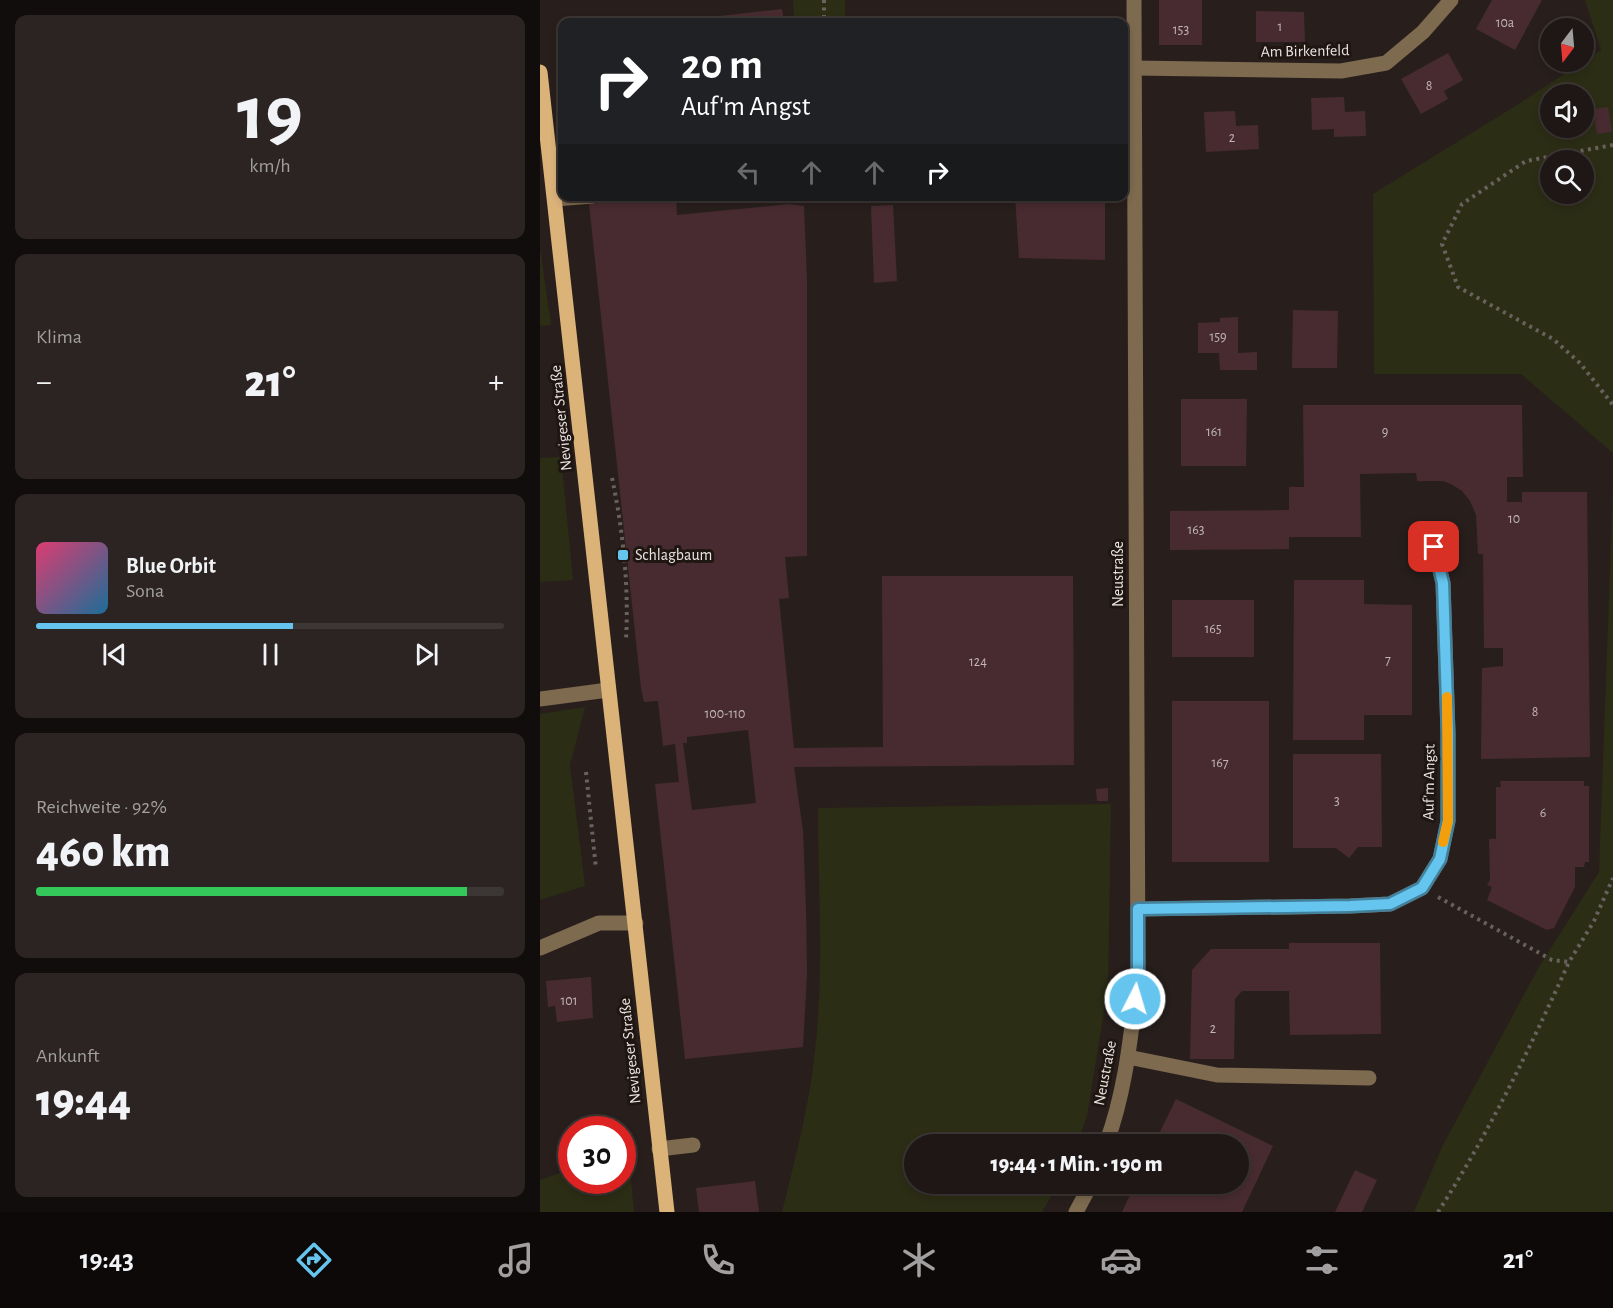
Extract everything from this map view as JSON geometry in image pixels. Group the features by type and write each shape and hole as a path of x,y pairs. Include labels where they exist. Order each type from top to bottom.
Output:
{"main road":[{"name":"Nevigeser Straße","path":"540,72 667,1212"}],"street":[{"name":"Neustraße","path":"1109,1134 1119,1103 1128,1057 1138,977 1134,0"},
{"name":"Am Birkenfeld","path":"1134,68 1341,71 1386,63 1424,32 1450,0"},
{"name":"Auf'm Angst","path":"1422,888 1440,859 1448,821 1448,733 1443,583 1430,529"},
{"path":"540,699 608,690"},
{"path":"1138,909 1390,904 1422,888"},
{"path":"540,948 599,923 636,923"},
{"path":"1128,1057 1217,1075 1369,1078"},
{"path":"659,1149 693,1145"},
{"path":"1076,1212 1086,1194"}],"path":[{"path":"824,0 824,18"},
{"path":"1613,145 1526,161 1462,204 1442,244 1458,287 1553,339 1580,363 1613,405"},
{"path":"612,478 618,507 628,606 626,640"},
{"path":"586,772 597,869"},
{"path":"1438,1212 1465,1170 1517,1072 1569,962 1594,921 1613,878"},
{"path":"1422,888 1552,960 1569,962"}],"green space":[{"path":"793,0 845,0 845,18 794,18"},
{"path":"1585,0 1613,0 1613,453 1521,374 1374,374 1373,194 1540,90 1540,138 1594,138 1594,84 1549,84 1567,72 1594,72 1594,55 1601,50 1594,28 1594,18 1591,18"},
{"path":"540,248 551,325 540,326"},
{"path":"561,457 573,580 540,582 540,458"},
{"path":"1613,488 1613,1212 1414,1212 1443,1145 1539,967 1599,872"},
{"path":"585,707 570,765 585,886 540,900 540,714"},
{"path":"1111,804 1108,986 1087,1116 1081,1134 904,1134 904,1194 1052,1194 1042,1212 782,1212 807,1106 816,1041 820,954 818,808"},
{"path":"558,1174 558,1194 632,1194 634,1212 540,1212 540,1180"}],"building":[{"path":"1159,0 1202,0 1202,45 1159,45"},
{"path":"1492,0 1542,0 1515,50 1476,29"},
{"path":"782,9 783,18 702,18"},
{"path":"1256,11 1304,12 1305,42 1256,42"},
{"path":"1448,53 1463,80 1444,91 1448,99 1421,114 1401,79"},
{"path":"1344,97 1345,112 1365,111 1366,136 1334,137 1334,129 1312,130 1311,98"},
{"path":"1608,107 1612,132 1597,134 1594,109"},
{"path":"1235,111 1236,126 1258,125 1259,149 1206,152 1204,112"},
{"path":"617,201 676,201 677,215 789,204 804,206 807,280 807,556 785,557 789,598 779,599 794,748 883,747 882,576 1073,576 1074,765 794,767 803,831 806,909 807,974 803,1047 685,1059 655,784 679,782 675,744 663,746 658,701 644,702 589,204","holes":["748,730 756,803 692,810 683,743 687,743 687,737"]},
{"path":"1015,201 1105,201 1105,260 1019,258"},
{"path":"893,205 897,281 874,283 871,206"},
{"path":"1293,310 1338,311 1337,368 1292,368"},
{"path":"1238,317 1238,353 1257,352 1257,370 1220,370 1219,353 1198,353 1198,323 1220,322 1220,318"},
{"path":"1181,399 1247,399 1246,466 1181,466"},
{"path":"1303,405 1522,405 1523,477 1507,477 1507,502 1522,502 1522,492 1587,492 1590,757 1481,759 1482,668 1503,666 1503,648 1484,648 1483,554 1478,554 1476,515 1470,501 1462,491 1451,484 1443,481 1417,481 1416,473 1360,474 1361,537 1289,537 1289,549 1170,550 1170,511 1289,510 1289,487 1304,487"},
{"path":"1294,580 1364,580 1364,604 1412,605 1412,715 1364,715 1364,740 1293,740"},
{"path":"1172,600 1254,600 1254,657 1172,657"},
{"path":"1172,701 1269,701 1269,862 1172,862"},
{"path":"1293,754 1381,754 1382,847 1358,847 1349,858 1336,848 1293,848"},
{"path":"1500,781 1584,781 1584,786 1589,786 1589,862 1585,862 1584,867 1575,867 1575,887 1554,928 1547,930 1487,900 1492,887 1487,885 1490,880 1489,839 1496,839 1496,787 1501,787"},
{"path":"1108,788 1108,801 1097,801 1096,789"},
{"path":"1289,943 1380,943 1381,1034 1290,1035 1289,991 1242,991 1235,999 1234,1059 1190,1059 1192,970 1211,949 1289,949"},
{"path":"591,977 593,1018 557,1022 555,1006 548,1007 546,981"},
{"path":"1176,1099 1248,1134 1159,1134"},
{"path":"1249,1134 1273,1146 1242,1212 1122,1212 1130,1194 1249,1194"},
{"path":"1355,1170 1377,1180 1362,1212 1335,1212"},
{"path":"755,1181 759,1212 699,1212 696,1188"}],"slow traffic":[{"path":"1443,842 1448,821 1447,697"}],"place":[{"name":"Schlagbaum","path":"623,555"}],"route":[{"path":"1135,999 1138,977 1138,909 1390,904 1422,888 1440,859 1448,821 1448,733 1443,583 1434,547"}]}
